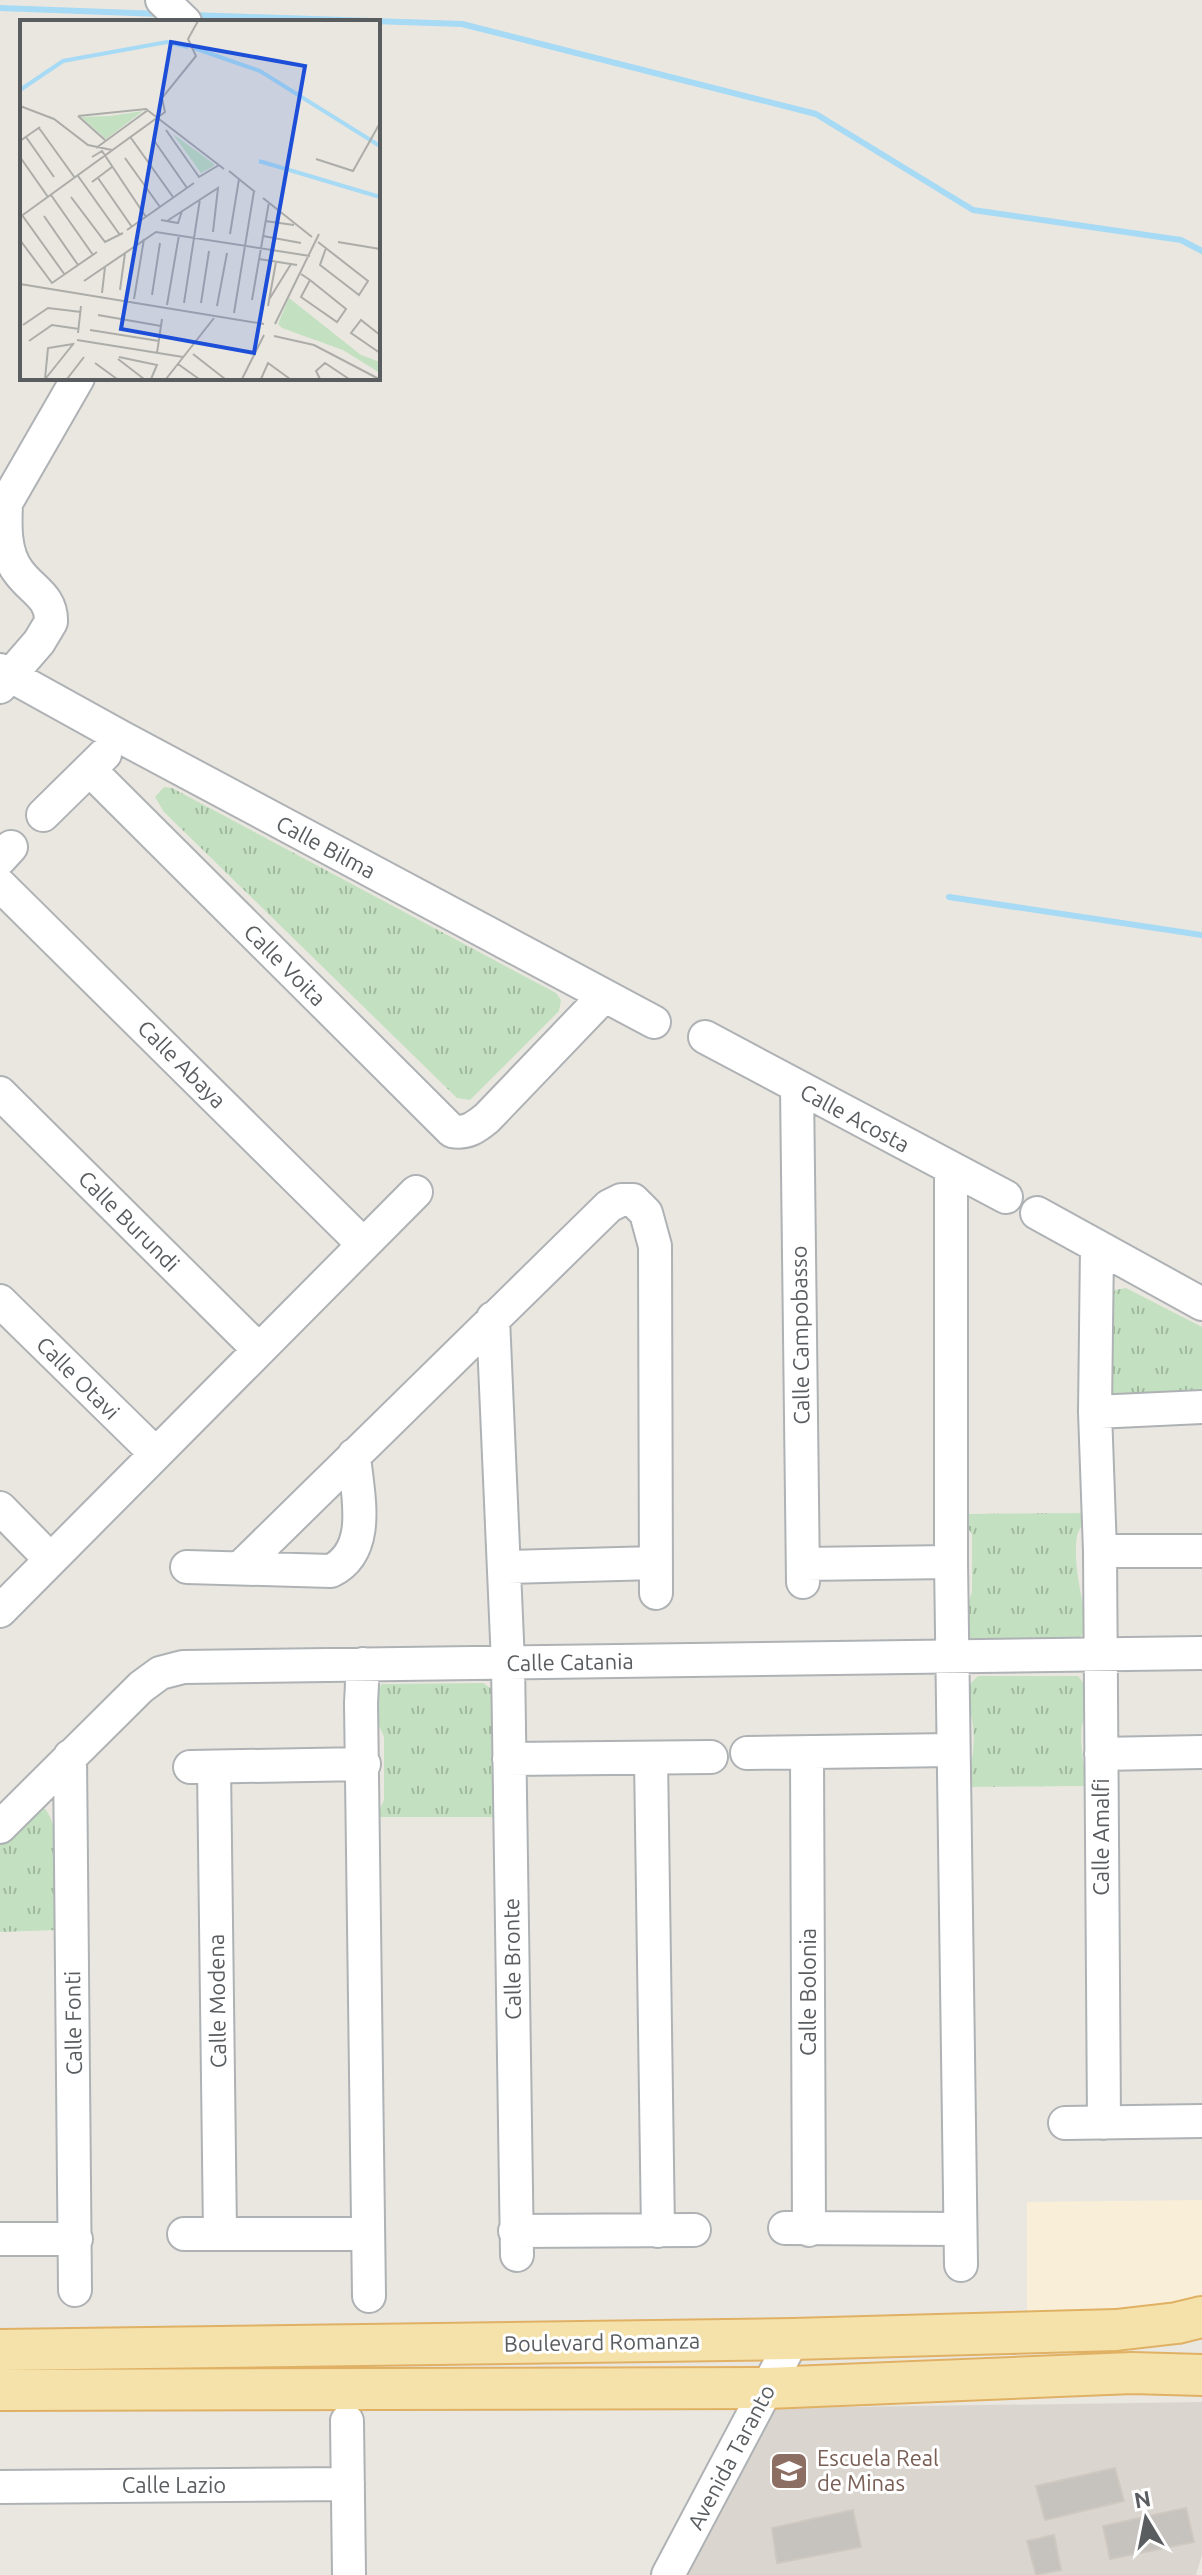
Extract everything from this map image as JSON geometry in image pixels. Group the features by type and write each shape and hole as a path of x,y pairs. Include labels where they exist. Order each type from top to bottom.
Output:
{"main road":[{"name":"Boulevard Romanza","path":"0,2350 793,2339 1116,2330 1202,2317"},
{"name":"Boulevard Romanza","path":"0,2390 767,2388 1132,2373 1202,2375"}],"street":[{"path":"162,0 183,20"},
{"path":"4,677 39,642 51,622 52,612 48,602 16,569 4,527 6,503 77,380"},
{"name":"Calle Bilma","path":"4,677 654,1022"},
{"path":"43,815 121,737"},
{"name":"Calle Voita","path":"90,770 452,1131 461,1133 472,1130 487,1118 604,996"},
{"name":"Calle Abaya","path":"0,885 363,1244"},
{"name":"Calle Acosta","path":"705,1037 1006,1197"},
{"name":"Calle Campobasso","path":"797,1088 803,1573 951,1562"},
{"name":"Calle Burundi","path":"0,1093 258,1349"},
{"path":"951,1170 952,1750 961,2265"},
{"path":"0,1611 416,1192"},
{"path":"240,1568 609,1206 621,1200 633,1200 646,1213 655,1246 656,1578 504,1567"},
{"path":"1037,1213 1202,1304"},
{"name":"Calle Amalfi","path":"1097,1247 1095,1412 1100,1551 1104,2123"},
{"name":"Calle Otavi","path":"0,1301 156,1454"},
{"name":"Calle Bronte","path":"493,1318 508,1663 516,2243 658,2231"},
{"path":"1095,1412 1202,1407"},
{"path":"187,1567 331,1571 340,1566 355,1548 359,1534 354,1455"},
{"path":"0,1508 50,1559"},
{"path":"1100,1551 1202,1551"},
{"name":"Calle Catania","path":"0,1827 124,1703 160,1673 183,1667 1202,1653"},
{"path":"363,1664 369,2296"},
{"path":"747,1753 952,1750"},
{"path":"1101,1754 1202,1752"},
{"name":"Calle Bolonia","path":"807,1754 797,2229 959,2229"},
{"name":"Calle Fonti","path":"70,1756 75,2290"},
{"path":"509,1759 711,1757"},
{"path":"651,1758 658,2231 694,2230"},
{"name":"Calle Modena","path":"220,2234 202,1767 364,1764"},
{"path":"1065,2123 1202,2121"},
{"path":"184,2234 367,2234"},
{"path":"0,2239 76,2239"},
{"name":"Avenida Taranto","path":"668,2575 793,2339"},
{"path":"347,2421 349,2575"},
{"name":"Calle Lazio","path":"0,2487 348,2484"}],"shaded area":[{"path":"1202,2200 1202,2299 1188,2304 1027,2319 1027,2202"},
{"path":"1202,2402 1202,2555 1196,2575 687,2575 760,2432 777,2408"}],"green space":[{"path":"164,787 172,788 556,993 561,1000 559,1011 470,1100 457,1098 164,812 155,797"},
{"path":"1126,1288 1202,1327 1202,1399 1118,1400 1108,1391 1107,1299 1115,1290"},
{"path":"1089,1513 1078,1533 1076,1547 1087,1631 1076,1640 972,1640 966,1634 965,1612 972,1592 972,1534 965,1524 965,1514"},
{"path":"978,1676 1078,1676 1088,1695 1081,1732 1086,1786 968,1787 974,1734 966,1688"},
{"path":"483,1683 493,1690 498,1716 491,1731 494,1817 376,1817 384,1800 384,1737 376,1719 374,1696 382,1684"},
{"path":"44,1808 55,1831 57,1848 58,1930 0,1932 0,1843 29,1812"}],"building":[{"path":"1115,2468 1124,2501 1045,2520 1036,2486"},
{"path":"1186,2508 1194,2542 1110,2559 1103,2526"},
{"path":"853,2510 861,2547 777,2563 772,2528"},
{"path":"1054,2535 1061,2570 1036,2575 1027,2541"}],"waterway":[{"path":"0,8 160,14"},
{"path":"191,15 342,20"},
{"path":"380,21 462,24 816,114 973,210 1181,240 1202,251"},
{"path":"949,897 1202,935"}],"place":[{"name":"Escuela Real de Minas","path":"789,2471"}]}
